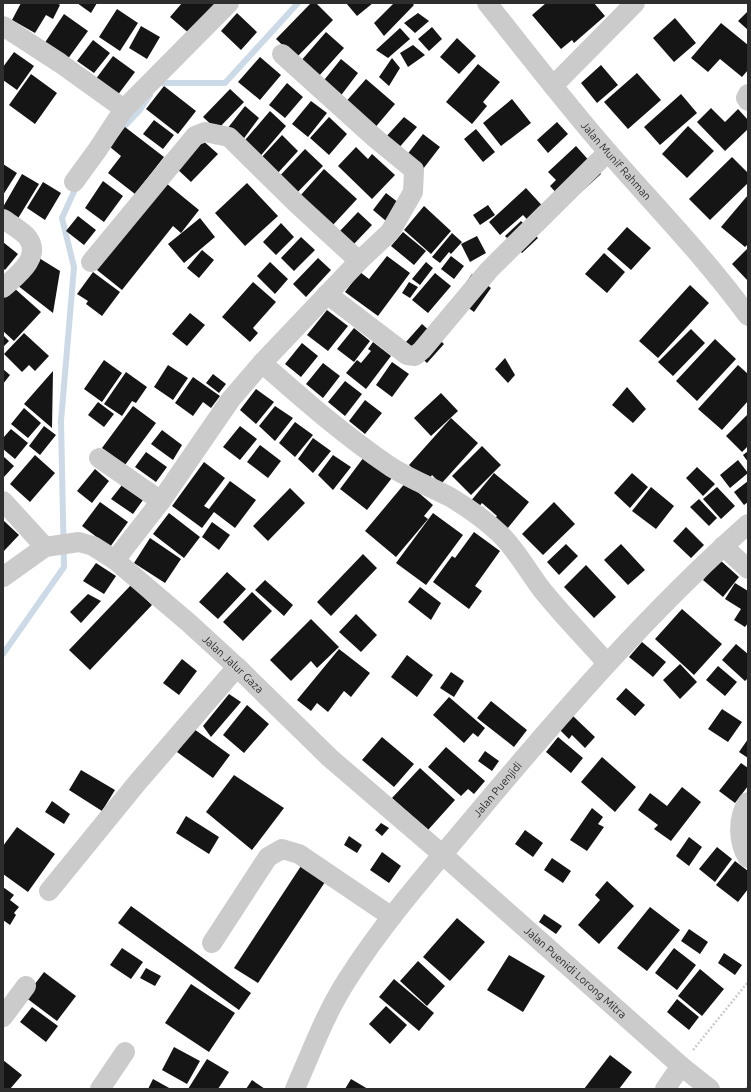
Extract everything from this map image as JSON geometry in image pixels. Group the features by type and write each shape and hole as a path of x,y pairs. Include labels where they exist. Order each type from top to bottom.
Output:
{"street":[{"path":"74,182 124,109 229,3"},
{"name":"Jalan Munif Rahman","path":"487,3 608,152 671,222 748,316"},
{"path":"553,86 635,3"},
{"path":"3,26 60,63 124,109"},
{"path":"116,560 162,501 231,398 327,294 390,232 413,192 414,170 375,138 282,54"},
{"path":"748,94 746,98 748,101"},
{"path":"91,262 195,136 205,132 229,137 298,205 359,261"},
{"path":"327,294 407,354 416,356 489,270 608,152"},
{"path":"3,219 28,237 32,246 32,253 27,266 3,288"},
{"path":"262,363 349,437 393,468 455,501 485,521 500,534 552,602 608,663"},
{"path":"99,458 162,501"},
{"path":"3,501 51,546"},
{"name":"Jalan Puenjidi","path":"295,1089 326,1016 346,981 392,917 522,761 608,663 673,595 723,546 748,524"},
{"name":"Jalan Jalur Gaza","path":"3,577 51,546 79,542 93,546 116,560 237,667 330,758 443,855"},
{"path":"723,546 748,569"},
{"path":"49,891 137,783 237,667"},
{"path":"748,802 745,806 739,825 742,845 748,858"},
{"path":"212,943 268,857 282,850 299,854 392,917"},
{"name":"Jalan Puenidi Lorong Mitra","path":"443,855 681,1066 710,1089"},
{"path":"3,1017 26,986"},
{"path":"100,1089 125,1052"},
{"path":"665,1089 681,1066"}],"path":[{"path":"681,1066 748,982"}],"building":[{"path":"21,3 57,3 60,5 53,19 46,15 35,33 12,20"},
{"path":"77,3 97,3 91,13"},
{"path":"182,3 218,3 191,35 170,17"},
{"path":"311,3 316,3 333,20 296,58 276,39"},
{"path":"346,3 373,3 357,16"},
{"path":"394,3 412,3 414,5 384,36 374,23"},
{"path":"546,3 594,3 605,16 574,43 572,40 561,49 532,15"},
{"path":"117,9 138,23 120,51 99,37"},
{"path":"748,11 748,30 738,21"},
{"path":"237,13 257,32 241,50 221,31"},
{"path":"418,13 429,21 415,33 404,23"},
{"path":"64,14 88,31 67,60 44,44"},
{"path":"675,18 696,43 674,62 653,38"},
{"path":"721,23 748,45 748,70 742,77 720,59 708,72 691,58"},
{"path":"141,26 160,37 147,59 129,48"},
{"path":"432,27 442,39 429,51 418,39"},
{"path":"400,28 410,39 388,58 376,50"},
{"path":"326,32 344,48 318,77 300,62"},
{"path":"457,38 476,56 459,74 440,57"},
{"path":"93,40 110,53 94,73 77,61"},
{"path":"413,45 425,55 408,67 400,53"},
{"path":"14,52 34,66 17,90 3,80 3,67"},
{"path":"113,56 135,72 114,100 92,84"},
{"path":"260,57 281,75 260,100 238,82"},
{"path":"392,58 400,68 389,86 379,77"},
{"path":"341,59 358,73 339,98 321,84"},
{"path":"478,64 500,82 483,102 487,106 472,124 446,102"},
{"path":"601,65 618,85 597,103 581,83"},
{"path":"637,73 661,100 628,129 604,102"},
{"path":"31,74 57,93 35,124 9,105"},
{"path":"366,79 395,104 373,130 343,105"},
{"path":"287,83 303,97 285,118 269,105"},
{"path":"164,86 196,111 178,134 146,109"},
{"path":"230,89 244,102 217,130 203,117"},
{"path":"681,94 697,113 660,145 644,127"},
{"path":"512,99 531,123 501,146 483,123"},
{"path":"311,101 327,113 308,137 292,124"},
{"path":"245,106 259,118 242,141 227,129"},
{"path":"711,108 725,122 738,109 748,120 748,129 725,151 697,122"},
{"path":"270,111 286,126 257,160 240,146"},
{"path":"329,117 347,134 329,155 310,138"},
{"path":"404,117 417,127 397,150 384,139"},
{"path":"154,120 174,135 163,149 143,134"},
{"path":"557,122 568,134 548,153 537,140"},
{"path":"688,126 714,151 687,178 662,154"},
{"path":"125,127 164,157 135,194 108,173 121,156 110,147"},
{"path":"476,129 495,152 483,162 464,139"},
{"path":"423,134 440,147 423,169 406,156"},
{"path":"282,135 298,151 276,175 260,159"},
{"path":"201,139 218,154 191,182 175,167"},
{"path":"576,146 601,174 567,205 550,186 556,180 548,172"},
{"path":"356,147 368,159 372,154 395,175 372,199 338,166"},
{"path":"305,149 323,166 292,198 275,181"},
{"path":"732,157 748,173 748,183 710,220 689,199"},
{"path":"3,164 17,173 3,195"},
{"path":"324,169 357,199 332,226 300,196"},
{"path":"22,174 39,184 17,220 3,211 3,207"},
{"path":"103,181 123,196 104,222 85,208"},
{"path":"43,182 61,193 45,220 27,208"},
{"path":"166,183 199,210 181,233 173,226 122,290 97,270"},
{"path":"247,183 278,216 245,246 215,213"},
{"path":"526,188 548,212 533,226 523,215 500,235 489,222"},
{"path":"386,193 399,203 386,221 373,210"},
{"path":"748,195 748,244 745,247 721,227"},
{"path":"488,205 495,215 480,225 473,215"},
{"path":"424,206 451,231 431,254 404,230"},
{"path":"358,212 372,225 353,245 339,232"},
{"path":"78,216 96,230 84,245 66,231"},
{"path":"200,218 215,237 184,263 168,244"},
{"path":"521,221 538,238 522,253 505,236"},
{"path":"281,223 294,237 276,255 263,242"},
{"path":"627,227 651,248 631,270 607,249"},
{"path":"403,232 426,251 414,265 391,246"},
{"path":"452,233 462,242 451,254 449,252 440,263 432,257"},
{"path":"477,236 486,253 470,262 461,244"},
{"path":"301,237 315,250 294,271 281,258"},
{"path":"3,242 18,254 5,270 3,268"},
{"path":"748,248 748,281 732,264"},
{"path":"202,250 214,260 199,278 187,268"},
{"path":"604,253 625,272 607,293 585,274"},
{"path":"387,256 410,273 378,316 345,292 360,272 369,279"},
{"path":"451,256 464,266 454,279 441,269"},
{"path":"39,258 60,271 53,313 17,285"},
{"path":"318,258 331,270 306,297 293,284"},
{"path":"270,262 288,279 275,294 257,276"},
{"path":"426,262 433,268 420,285 412,279"},
{"path":"93,272 120,292 102,316 86,304 88,301 77,294"},
{"path":"435,273 451,286 428,313 412,300"},
{"path":"472,274 491,288 474,312 455,298"},
{"path":"253,282 276,302 253,328 258,333 250,342 222,317"},
{"path":"409,282 418,287 410,298 402,293"},
{"path":"690,285 709,303 658,358 639,341"},
{"path":"13,287 41,312 14,341 3,331 3,298"},
{"path":"327,310 348,326 328,351 307,335"},
{"path":"190,313 205,325 187,346 172,334"},
{"path":"422,324 444,344 427,363 405,343"},
{"path":"354,328 370,341 354,362 337,349"},
{"path":"691,329 705,343 673,376 658,362"},
{"path":"24,333 49,356 35,371 29,365 22,372 4,354"},
{"path":"3,335 9,341 3,347"},
{"path":"715,339 736,359 697,401 676,381"},
{"path":"373,342 391,356 366,389 346,373 357,360 361,363 371,351 368,349"},
{"path":"302,343 318,356 301,377 285,364"},
{"path":"505,358 515,375 508,383 495,369"},
{"path":"104,360 122,373 102,402 84,389"},
{"path":"392,362 409,374 392,397 376,385"},
{"path":"323,363 340,376 323,398 306,384"},
{"path":"168,365 188,378 173,400 154,387"},
{"path":"738,365 748,374 748,401 722,430 698,409"},
{"path":"3,369 10,375 3,384"},
{"path":"53,371 52,428 24,404"},
{"path":"126,372 147,387 136,403 132,401 122,416 104,404"},
{"path":"213,374 226,384 219,393 206,383"},
{"path":"193,377 220,396 211,408 203,402 193,416 175,403"},
{"path":"345,381 362,394 345,416 328,402"},
{"path":"627,387 646,409 633,423 612,405"},
{"path":"256,389 274,402 256,424 240,410"},
{"path":"441,393 458,411 431,436 414,418"},
{"path":"365,400 382,413 365,434 349,421"},
{"path":"98,402 114,414 104,427 88,415"},
{"path":"133,406 156,423 125,465 102,448"},
{"path":"275,406 293,418 275,441 259,426"},
{"path":"24,408 41,423 28,438 11,424"},
{"path":"748,414 748,446 742,452 726,436"},
{"path":"451,418 478,443 441,484 432,475 427,482 409,465"},
{"path":"295,422 313,435 295,457 279,443"},
{"path":"44,426 56,435 40,455 29,446"},
{"path":"240,426 257,439 240,460 223,447"},
{"path":"11,429 28,443 15,459 3,449 3,438"},
{"path":"162,430 182,445 173,460 151,444"},
{"path":"313,438 331,451 313,473 298,459"},
{"path":"260,445 281,461 268,478 247,462"},
{"path":"482,446 501,465 471,495 452,476"},
{"path":"748,451 748,462 743,455"},
{"path":"146,452 167,467 156,482 135,467"},
{"path":"367,453 395,474 367,510 340,489"},
{"path":"35,455 55,473 30,502 10,484"},
{"path":"333,455 351,467 333,490 318,475"},
{"path":"3,456 14,466 3,478"},
{"path":"738,460 748,473 730,488 720,475"},
{"path":"204,462 225,478 204,506 209,509 230,481 256,500 235,528 214,512 202,528 172,506"},
{"path":"697,467 715,484 703,496 686,478"},
{"path":"95,469 109,481 92,503 77,491"},
{"path":"494,473 529,502 507,529 494,519 497,516 482,503 478,508 470,502"},
{"path":"632,473 648,487 630,508 614,493"},
{"path":"748,481 748,502 744,505 734,492"},
{"path":"406,482 433,505 424,516 428,519 396,557 365,531"},
{"path":"122,485 143,500 133,514 111,499"},
{"path":"651,487 674,506 656,529 632,511"},
{"path":"717,487 735,506 721,519 703,499"},
{"path":"290,488 305,503 268,541 253,526"},
{"path":"699,499 717,518 709,526 690,507"},
{"path":"100,502 128,522 110,547 82,526"},
{"path":"554,502 575,524 543,555 522,534"},
{"path":"169,513 200,537 184,558 153,534"},
{"path":"433,513 463,535 426,585 396,563"},
{"path":"3,520 19,535 3,552"},
{"path":"212,522 230,535 219,550 202,537"},
{"path":"686,527 704,545 691,558 673,541"},
{"path":"474,532 500,551 475,586 482,591 469,609 433,582 452,556 455,558"},
{"path":"150,538 181,559 165,583 134,563"},
{"path":"566,544 578,556 559,575 547,562"},
{"path":"621,544 645,570 628,585 604,560"},
{"path":"363,554 377,568 331,616 317,602"},
{"path":"720,560 739,577 723,597 703,580"},
{"path":"96,563 116,576 104,594 83,581"},
{"path":"586,565 616,597 594,618 564,587"},
{"path":"227,572 246,589 218,619 199,602"},
{"path":"265,580 293,605 284,616 255,590"},
{"path":"735,583 748,591 748,623 745,627 734,620 741,609 725,599"},
{"path":"131,585 152,605 90,670 69,650"},
{"path":"420,587 441,603 431,620 408,602"},
{"path":"252,592 272,611 243,641 223,622"},
{"path":"88,594 101,601 81,623 70,612"},
{"path":"682,609 722,644 694,675 655,639"},
{"path":"356,614 377,635 361,652 339,632"},
{"path":"311,619 339,647 317,668 311,661 291,681 270,660"},
{"path":"642,642 666,662 653,677 629,657"},
{"path":"736,644 748,654 748,678 745,681 722,660"},
{"path":"339,649 370,673 351,697 344,691 328,712 317,703 311,711 297,700"},
{"path":"407,655 433,675 417,697 391,677"},
{"path":"182,659 197,671 179,695 163,683"},
{"path":"680,664 697,682 680,699 663,680"},
{"path":"718,666 737,682 725,696 706,680"},
{"path":"451,672 464,681 454,697 440,688"},
{"path":"626,688 645,705 635,716 616,699"},
{"path":"229,694 241,702 211,737 203,726"},
{"path":"449,697 485,728 478,737 473,733 464,743 433,715"},
{"path":"491,701 527,730 514,747 477,718"},
{"path":"247,705 269,724 244,753 223,735"},
{"path":"722,709 742,722 728,742 708,729"},
{"path":"573,716 595,737 585,748 572,735 569,739 560,730"},
{"path":"194,729 230,755 213,778 177,752"},
{"path":"382,737 414,764 394,787 362,760"},
{"path":"558,737 583,758 571,773 546,752"},
{"path":"748,739 748,758 739,752"},
{"path":"446,747 485,781 474,794 468,789 461,796 428,767"},
{"path":"485,751 499,761 492,771 478,761"},
{"path":"602,757 636,787 615,812 581,782"},
{"path":"741,763 748,768 748,786 735,803 719,791"},
{"path":"420,768 455,800 428,830 392,798"},
{"path":"81,770 115,790 102,811 69,790"},
{"path":"234,775 284,808 252,850 206,812"},
{"path":"682,787 701,802 671,841 654,829 658,825 638,810 650,793 667,806"},
{"path":"52,801 70,814 64,824 45,812"},
{"path":"592,808 603,817 598,824 604,827 587,851 570,840"},
{"path":"186,816 219,837 209,854 176,833"},
{"path":"381,823 389,828 382,836 375,830"},
{"path":"17,827 55,854 28,892 3,874 3,846"},
{"path":"525,830 543,843 533,857 515,844"},
{"path":"349,836 362,845 357,853 344,845"},
{"path":"689,837 702,847 689,866 676,856"},
{"path":"717,847 732,859 715,882 699,869"},
{"path":"382,852 401,866 389,883 370,870"},
{"path":"552,858 571,871 563,883 544,870"},
{"path":"735,861 748,871 748,889 738,902 716,885"},
{"path":"301,866 325,882 258,983 234,968"},
{"path":"607,881 634,906 599,944 578,925 600,900 595,895"},
{"path":"3,887 14,895 10,900 19,907 14,913 16,915 10,925 3,920"},
{"path":"131,906 251,993 239,1010 118,923"},
{"path":"650,907 680,930 647,971 617,948"},
{"path":"544,914 562,926 556,934 539,922"},
{"path":"457,918 485,942 450,981 423,957"},
{"path":"689,929 708,942 700,954 681,941"},
{"path":"122,948 143,962 131,979 110,965"},
{"path":"674,948 696,965 677,990 655,973"},
{"path":"724,953 742,965 735,975 718,963"},
{"path":"509,955 545,976 523,1012 487,990"},
{"path":"418,961 445,986 427,1006 400,981"},
{"path":"146,968 161,976 155,986 140,978"},
{"path":"700,969 724,989 702,1016 678,996"},
{"path":"44,972 76,996 57,1021 25,997"},
{"path":"394,979 434,1013 419,1031 379,997"},
{"path":"191,984 235,1013 209,1052 165,1023"},
{"path":"677,999 699,1017 689,1030 667,1012"},
{"path":"386,1006 407,1025 390,1044 369,1024"},
{"path":"32,1007 58,1026 46,1042 20,1022"},
{"path":"174,1047 200,1061 187,1084 162,1070"},
{"path":"610,1055 632,1072 619,1089 584,1089"},
{"path":"207,1059 229,1072 218,1089 188,1089"},
{"path":"3,1060 22,1075 10,1089 3,1089"},
{"path":"153,1079 171,1089 148,1089"},
{"path":"351,1079 368,1089 345,1089"},
{"path":"252,1080 265,1089 246,1089"}],"waterway":[{"path":"158,84 225,83 298,3"},
{"path":"120,131 139,111 150,95"},
{"path":"3,654 64,567 61,421 74,267 62,218 77,185"}]}
